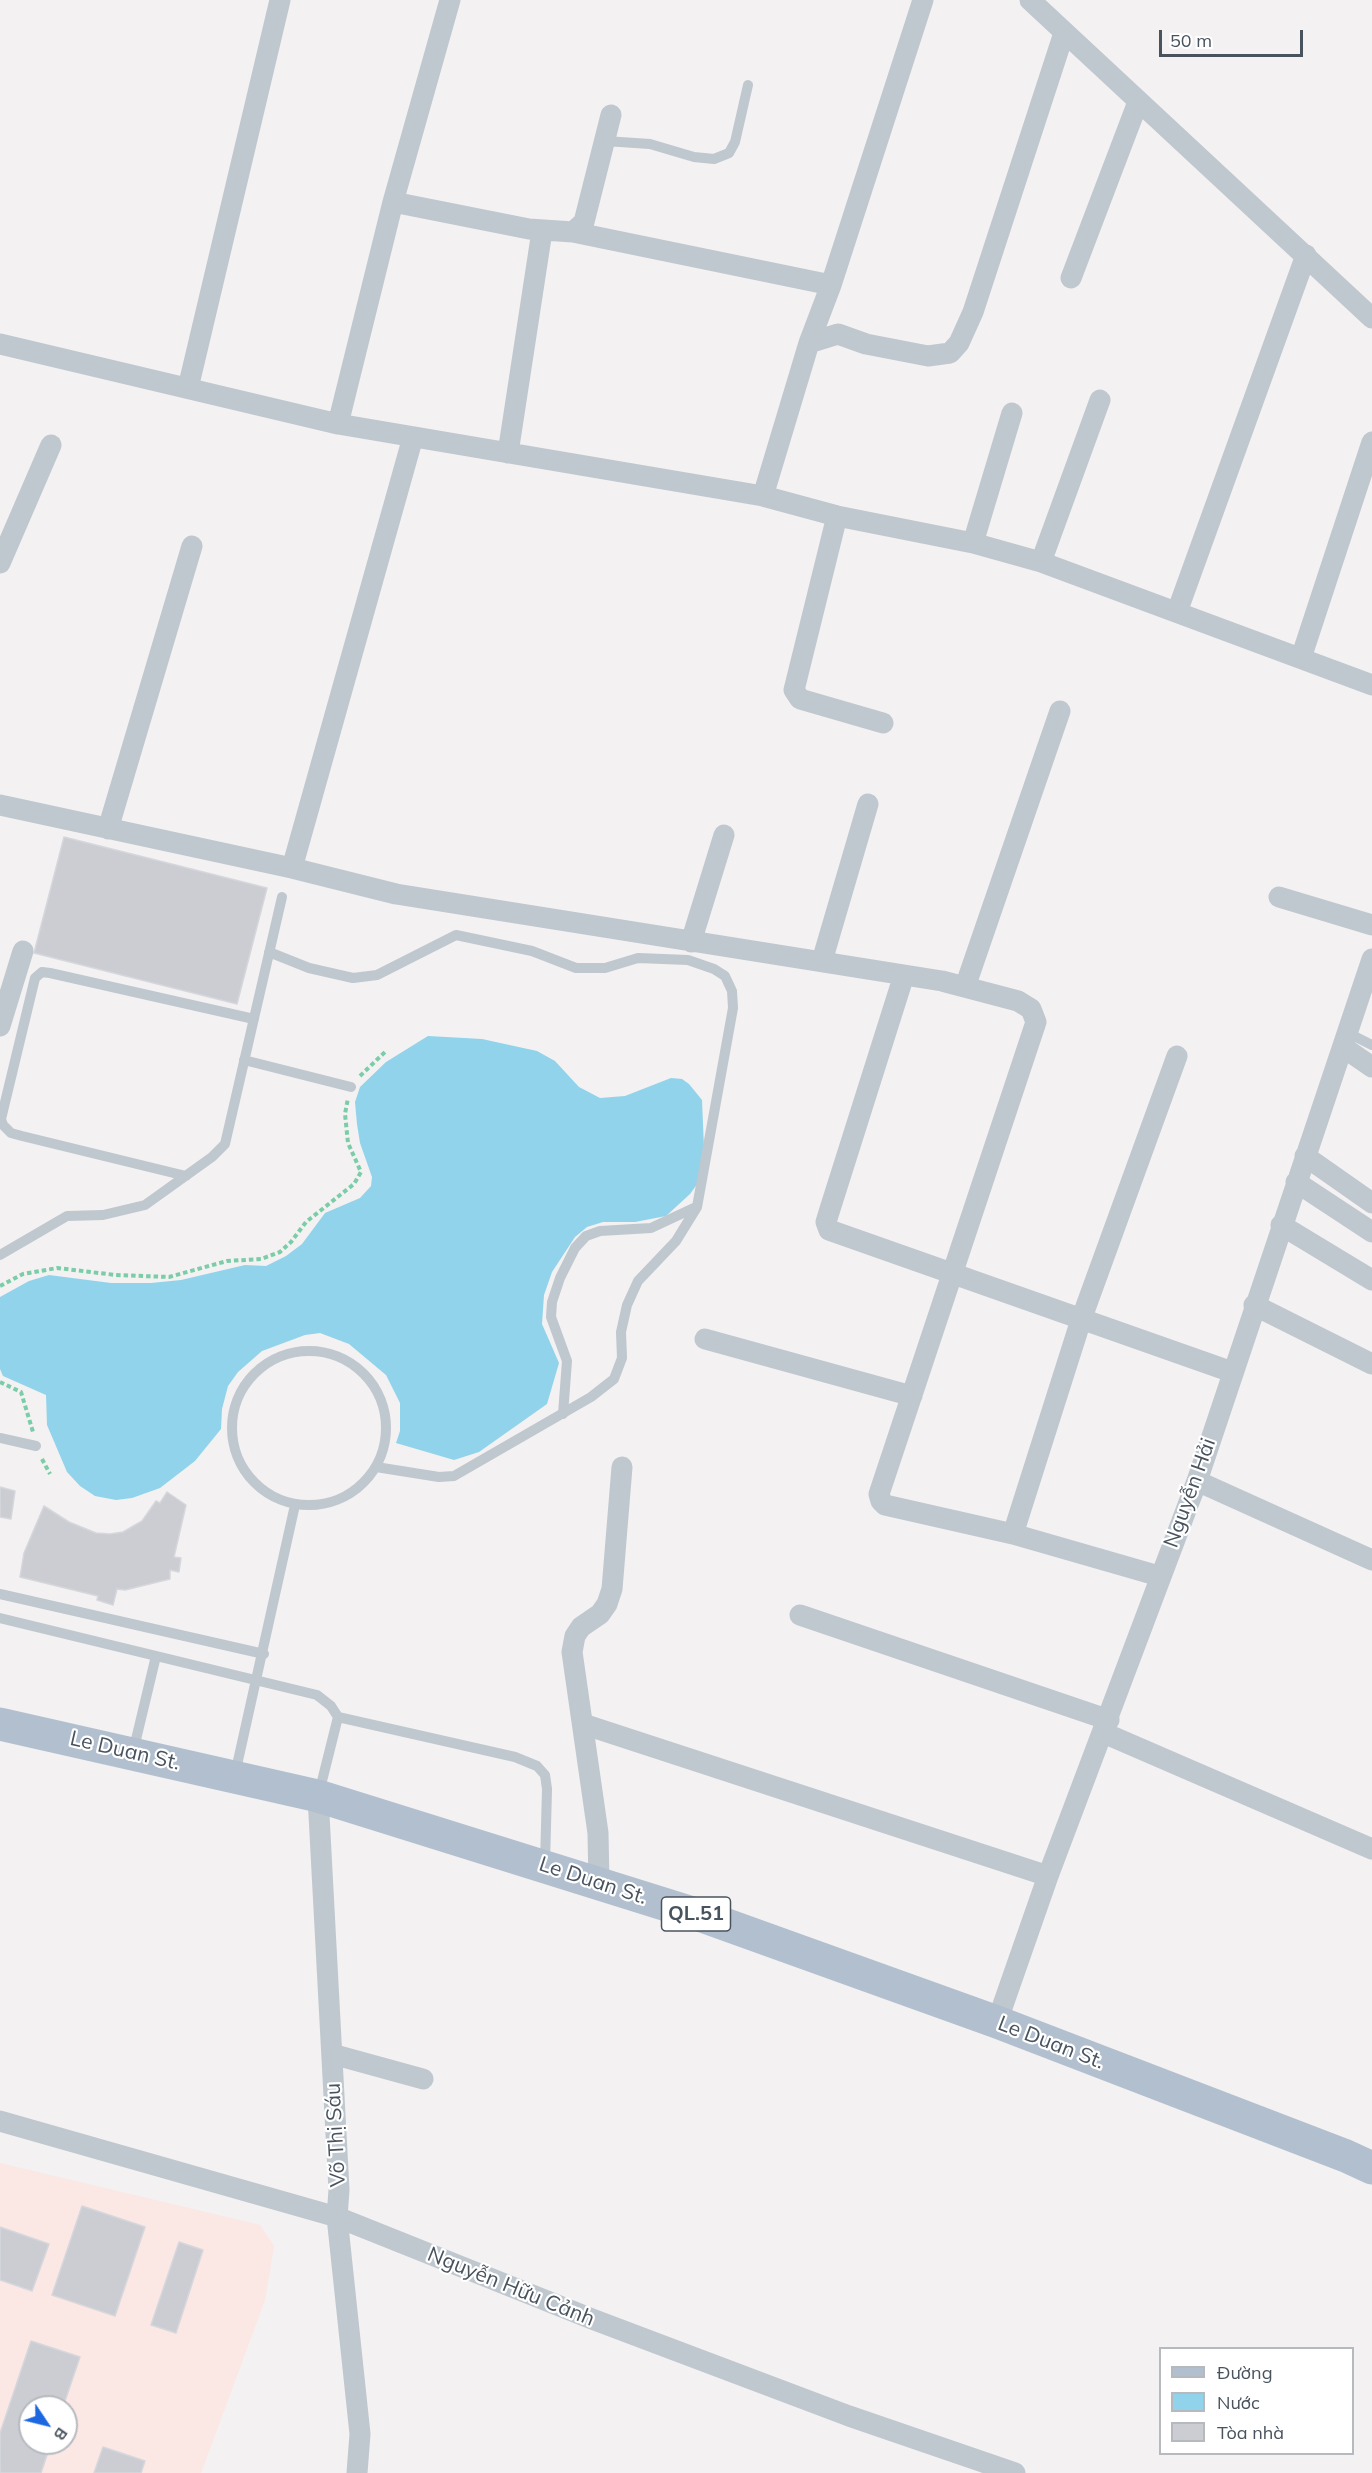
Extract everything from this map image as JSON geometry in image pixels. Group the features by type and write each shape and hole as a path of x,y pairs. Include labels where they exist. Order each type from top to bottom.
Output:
{"main road":[{"name":"Le Duan St.","path":"0,1724 132,1752 318,1796 702,1916 997,2022 1347,2156 1372,2168"}],"street":[{"path":"188,388 280,0"},
{"path":"338,424 393,202 450,0"},
{"path":"763,496 809,343 831,285 923,0"},
{"path":"1030,0 1372,318"},
{"path":"809,343 838,334 883,348 928,356 950,353 959,343 973,312 1064,33"},
{"path":"1071,278 1138,102"},
{"path":"573,232 584,222 611,115"},
{"path":"393,202 542,231 573,232 831,285"},
{"path":"508,453 542,231"},
{"path":"1177,612 1306,255"},
{"path":"0,344 338,424 763,496 837,516 973,543 1041,562 1372,685"},
{"path":"1041,562 1100,400"},
{"path":"973,543 1012,413"},
{"path":"292,868 413,437"},
{"path":"1301,658 1372,442"},
{"path":"0,562 51,446"},
{"path":"837,516 794,690 800,699 883,723"},
{"path":"108,829 192,546"},
{"path":"965,987 1060,711"},
{"path":"822,961 868,804"},
{"path":"0,805 292,868 396,894 904,975 965,987 1018,1001 1031,1009 1036,1022 879,1494 881,1501 885,1504 1013,1534 1159,1576"},
{"path":"691,942 724,835"},
{"path":"1279,897 1372,925"},
{"path":"0,1026 23,951"},
{"name":"Nguyễn Hải","path":"997,2022 1048,1876 1106,1726 1159,1576 1197,1481 1254,1305 1372,959"},
{"path":"904,975 826,1226 837,1234 1232,1372"},
{"path":"1345,1040 1372,1067"},
{"path":"1013,1534 1081,1320 1177,1056"},
{"path":"1305,1156 1372,1203"},
{"path":"1296,1182 1372,1233"},
{"path":"1281,1225 1372,1280"},
{"path":"1254,1305 1372,1364"},
{"path":"705,1339 912,1396"},
{"path":"599,1883 598,1833 572,1652 575,1636 581,1627 600,1614 607,1604 612,1589 622,1467"},
{"path":"1197,1481 1372,1560"},
{"path":"800,1615 1106,1726 1372,1848"},
{"path":"583,1724 1048,1876"},
{"name":"Võ Thị Sáu","path":"318,1796 339,2190 337,2217 360,2434 357,2473"},
{"path":"332,2054 423,2079"},
{"name":"Nguyễn Hữu Cảnh","path":"0,2121 337,2217 636,2336 849,2416 1015,2473"}],"lane":[{"path":"605,141 650,144 694,157 714,159 729,153 735,142 748,86"},
{"path":"0,1255 67,1216 103,1215 145,1205 212,1157 225,1144 282,897"},
{"path":"269,952 309,968 352,978 377,975 456,936 532,951 576,968 605,968 638,958 664,957 688,960 714,969 725,976 732,991 733,1008 697,1207 676,1241 638,1281 634,1289 627,1305 621,1332 622,1358 614,1379 563,1414 454,1476 439,1477 376,1467"},
{"path":"186,1176 11,1133 3,1125 2,1119 35,978 42,972 50,973 254,1019"},
{"path":"1345,1040 1372,1045"},
{"path":"244,1060 351,1087"},
{"path":"563,1414 567,1361 551,1317 555,1294 575,1248 586,1236 600,1231 651,1228 697,1207"},
{"path":"315,1350 340,1356 362,1370 378,1391 386,1416 386,1442 376,1467 362,1485 342,1498 319,1505 295,1505 271,1497 250,1480 237,1458 231,1432 234,1406 246,1382 265,1364 288,1353 315,1350"},
{"path":"0,1438 36,1446"},
{"path":"235,1776 264,1654 295,1505"},
{"path":"0,1594 264,1654"},
{"path":"0,1618 317,1695 331,1706 338,1717 515,1757 537,1766 545,1775 547,1789 545,1866"},
{"path":"132,1752 156,1656"},
{"path":"318,1796 338,1717"}],"path":[{"path":"0,1286 23,1274 57,1268 116,1275 169,1277 227,1262 261,1259 280,1252 306,1222 354,1184 361,1172 348,1143 345,1114 351,1087 385,1052"},
{"path":"0,1382 21,1392 36,1446 50,1474"}],"shaded area":[{"path":"0,2163 260,2225 274,2246 265,2300 201,2473 0,2473"}],"water":[{"path":"428,1036 482,1039 537,1051 555,1061 579,1087 600,1098 625,1096 671,1078 682,1079 702,1100 704,1148 698,1183 690,1194 666,1216 635,1222 603,1222 587,1227 575,1237 552,1272 544,1295 542,1324 559,1363 547,1404 479,1452 454,1460 396,1443 400,1431 400,1403 386,1375 349,1344 320,1333 305,1335 262,1351 238,1372 228,1386 222,1409 221,1429 195,1461 160,1488 132,1498 116,1500 95,1496 80,1486 67,1472 47,1425 46,1395 3,1376 0,1369 0,1297 29,1281 49,1275 111,1283 151,1283 181,1280 245,1265 266,1266 286,1256 302,1244 325,1213 360,1198 371,1186 372,1177 360,1143 357,1124 355,1102 360,1087 386,1062"}],"building":[{"path":"64,837 267,888 237,1004 34,953"},
{"path":"0,1487 15,1491 11,1519 0,1517"},
{"path":"167,1492 186,1505 174,1557 181,1558 179,1572 170,1570 170,1579 125,1590 117,1589 113,1605 97,1600 98,1596 20,1577 24,1553 44,1506 69,1522 96,1533 110,1534 123,1532 142,1521 156,1501 160,1503"},
{"path":"82,2206 145,2227 115,2316 52,2295"},
{"path":"0,2227 49,2244 32,2291 0,2280"},
{"path":"179,2242 203,2250 176,2333 151,2325"},
{"path":"31,2341 80,2357 67,2395 18,2395 18,2455 47,2455 41,2473 0,2473 0,2433"},
{"path":"103,2447 145,2461 141,2473 94,2473"}]}
